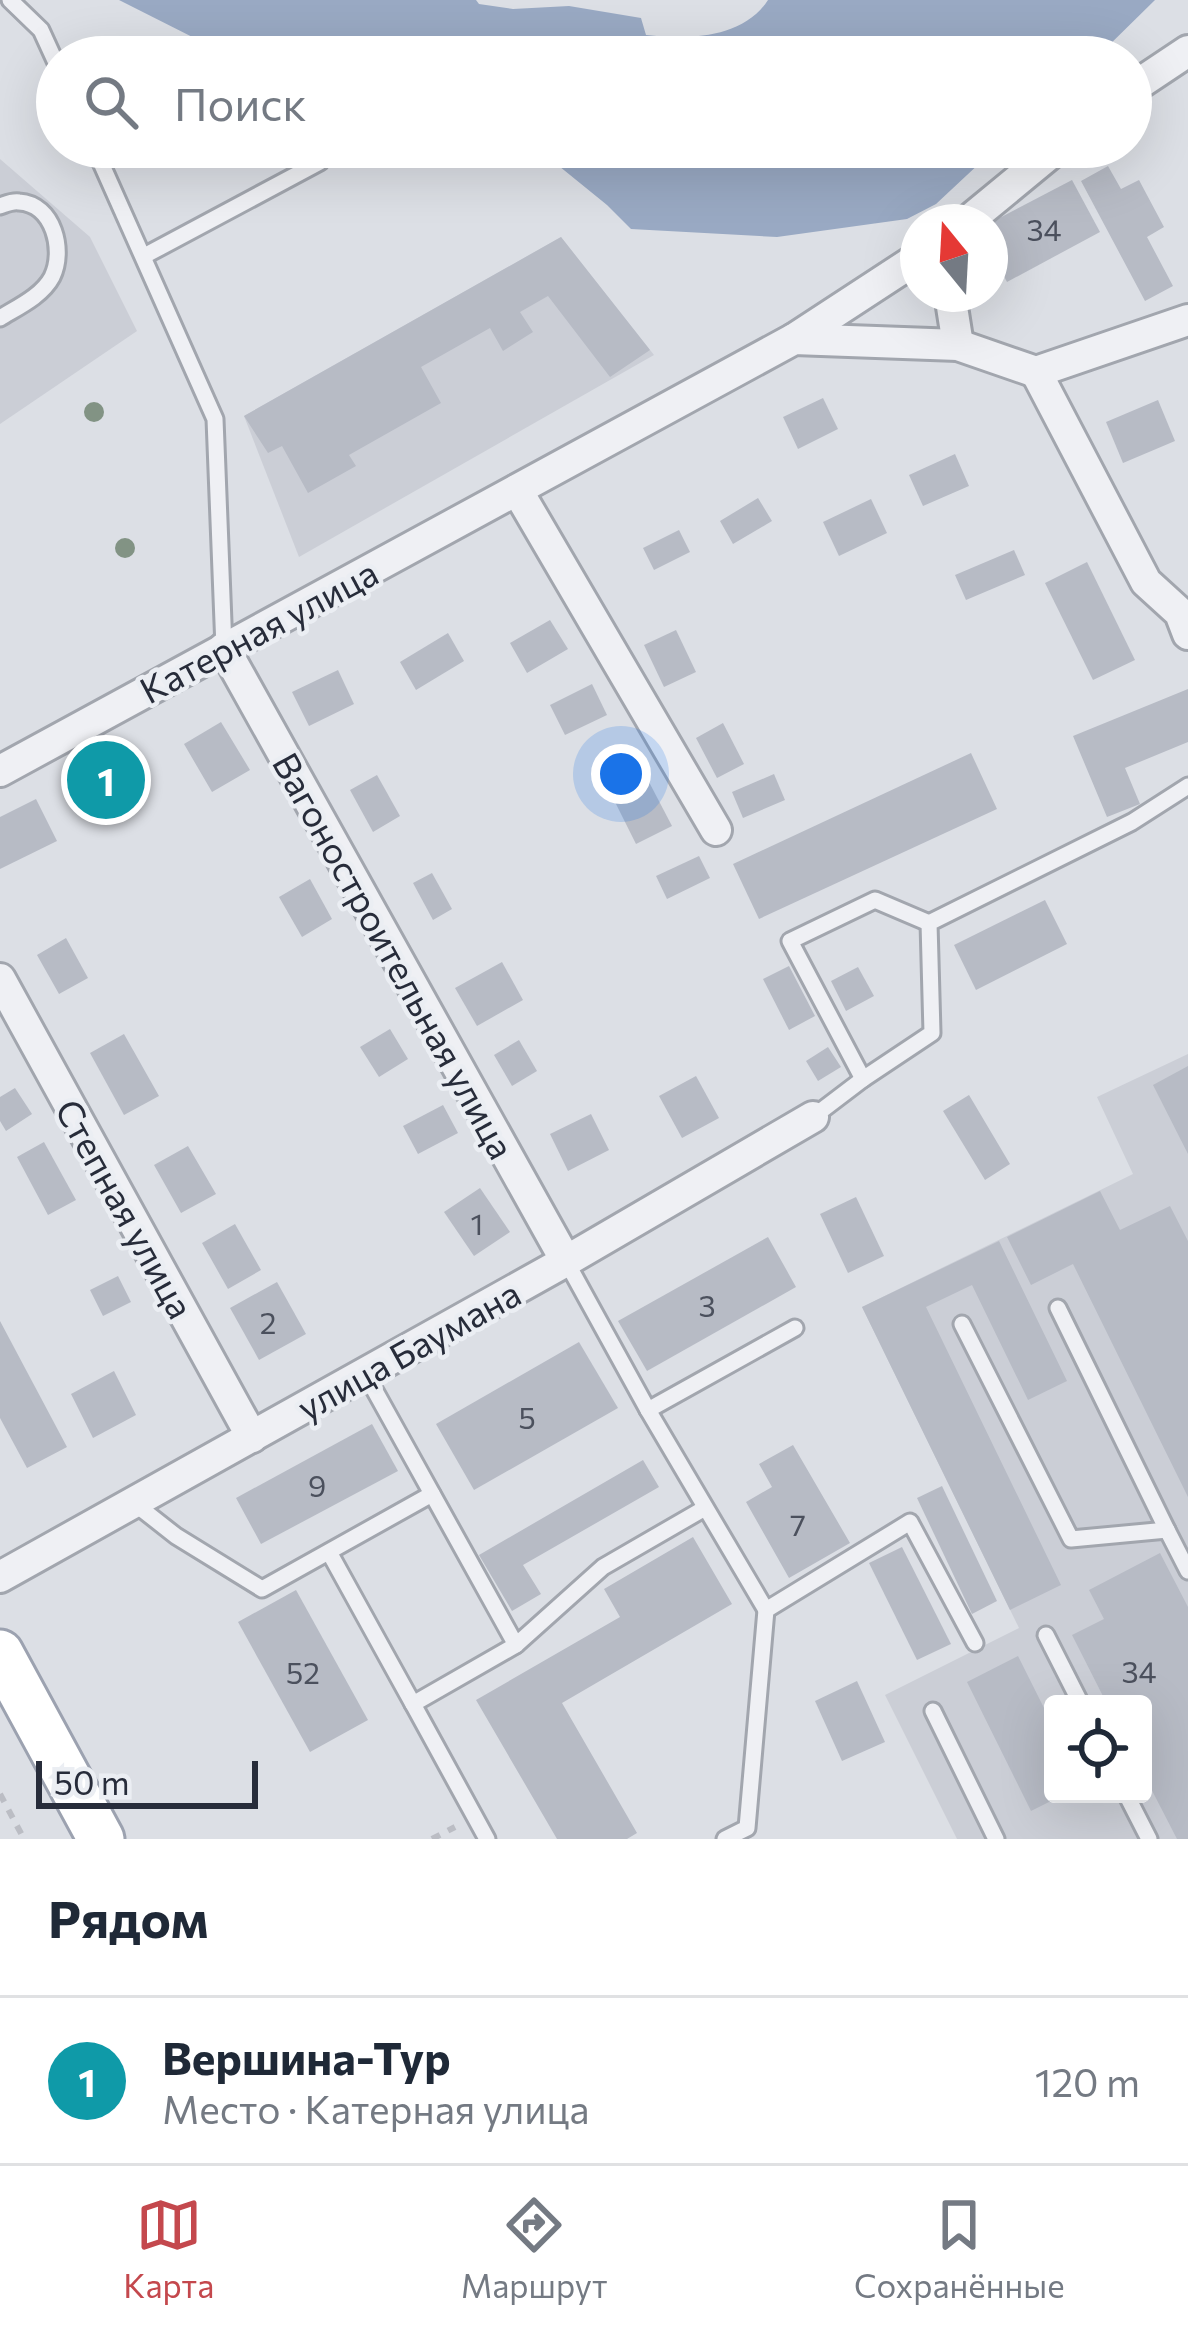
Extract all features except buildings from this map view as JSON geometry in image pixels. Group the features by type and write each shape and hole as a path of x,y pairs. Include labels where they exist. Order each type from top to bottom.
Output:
{"main road":[{"path":"0,1653 101,1839"}],"street":[{"path":"1152,75 1188,51"},
{"path":"989,204 1033,168"},
{"name":"Катерная улица","path":"0,771 794,339 900,270"},
{"path":"953,312 958,345"},
{"path":"794,339 958,345 1036,372 1188,320"},
{"path":"1036,372 1146,582 1180,613 1188,634"},
{"path":"517,490 716,830"},
{"name":"Вагоностроительная улица","path":"224,648 566,1261"},
{"name":"Степная улица","path":"0,979 252,1437"},
{"name":"улица Баумана","path":"0,1576 566,1261 813,1117"}],"lane":[{"path":"10,0 44,36"},
{"path":"104,168 215,418 224,648"},
{"path":"144,256 309,168"},
{"path":"0,206 18,202 34,207 48,220 59,259 50,281 38,294 0,318"},
{"path":"863,1079 790,941 875,900 929,922 1132,822 1188,786"},
{"path":"813,1117 932,1033 929,922"},
{"path":"566,1261 766,1610 750,1833 725,1839"},
{"path":"1058,1308 1188,1571"},
{"path":"962,1324 1071,1539 1167,1530"},
{"path":"648,1410 795,1328"},
{"path":"365,1373 516,1645"},
{"path":"134,1502 176,1535 262,1589 432,1494"},
{"path":"413,1704 516,1645 603,1567 705,1508"},
{"path":"766,1610 910,1522 975,1643"},
{"path":"329,1552 487,1839"},
{"path":"1046,1635 1076,1695"},
{"path":"933,1711 996,1839"},
{"path":"1131,1803 1149,1839"}],"path":[{"path":"0,1794 24,1839"}],"shaded area":[{"path":"0,159 90,237 137,331 0,424"},
{"path":"561,237 654,355 299,557 244,416"},
{"path":"1188,1054 1188,1839 957,1839 885,1695 1019,1628 862,1307 1133,1174 1097,1097"}],"water":[{"path":"119,0 476,0 513,9 569,6 641,18 646,35 662,36 190,36"},
{"path":"768,0 1155,0 1118,36 690,36 729,30"},
{"path":"561,168 975,168 936,204 900,204 900,220 777,237 631,229"}],"place":[{"name":"Вершина-Тур","path":"106,780"}]}
